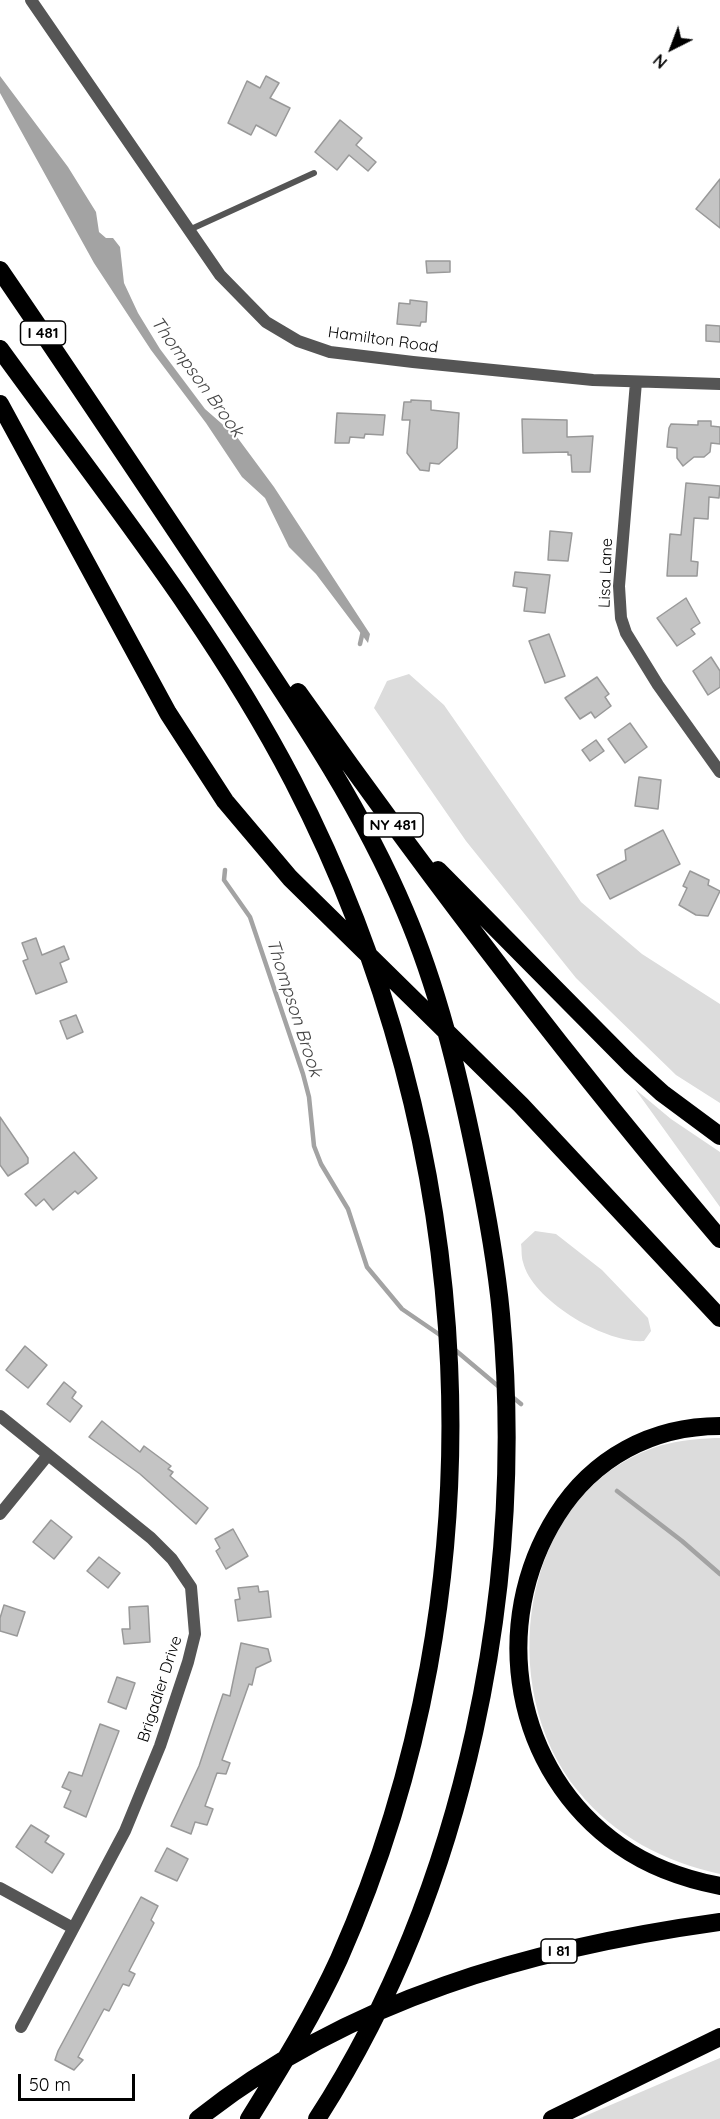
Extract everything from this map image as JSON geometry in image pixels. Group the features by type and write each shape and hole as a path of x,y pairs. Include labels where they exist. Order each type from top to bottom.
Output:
{"highway":[{"name":"I 481","path":"0,270 86,396"},
{"path":"0,350 203,633 271,741 315,827 372,964 404,1065 426,1154 444,1281 451,1396 443,1572 425,1687 407,1761 370,1878 338,1959 295,2042 249,2119"},
{"name":"NY 481","path":"86,396 389,820 559,1041 720,1239"},
{"path":"86,396 302,720 372,841 405,912 441,1018 468,1120 493,1250 504,1354 506,1451 502,1546 480,1701 452,1817 420,1916 397,1972 347,2069 317,2119"},
{"path":"0,404 187,744 247,828 315,903 572,1157 720,1318"},
{"path":"389,820 630,1064 662,1093 720,1136"},
{"path":"720,1426 677,1430 644,1440 614,1456 579,1486 554,1520 535,1556 521,1603 517,1652 523,1704 533,1735 548,1767 574,1804 608,1837 650,1864 678,1876 720,1886"},
{"name":"I 81","path":"200,2117 255,2077 295,2052 403,1999 469,1975 543,1955 720,1922"},
{"path":"552,2119 720,2037"}],"street":[{"name":"Hamilton Road","path":"31,0 220,275 266,322 298,341 330,352 413,362 593,380 720,384"},
{"name":"Lisa Lane","path":"636,382 619,586 621,618 626,633 658,685 720,772"},
{"name":"Brigadier Drive","path":"0,1416 151,1538 172,1559 191,1587 195,1634 160,1746 125,1831 21,2027"},
{"path":"0,1514 48,1455"},
{"path":"0,1887 73,1928"}],"lane":[{"path":"188,230 314,173"}],"shaded area":[{"path":"0,76 68,167 96,212 99,232 106,238 113,238 120,247 124,283 138,313 160,349 205,409 237,437 274,487 370,634 368,643 316,574 289,547 265,498 242,477 206,423 151,350 94,263 0,93"},
{"path":"409,674 444,705 581,902 642,954 720,1004 720,1103 676,1075 576,978 466,841 374,708 387,681"},
{"path":"635,1089 671,1119 720,1152 720,1207"},
{"path":"535,1231 556,1234 602,1270 648,1318 651,1331 644,1341 629,1340 592,1328 555,1305 540,1291 529,1277 523,1262 521,1244"},
{"path":"720,1438 720,1874 680,1862 642,1845 608,1821 578,1791 552,1749 535,1701 529,1650 534,1599 548,1551 573,1508 608,1472 653,1448 684,1441"},
{"path":"720,2058 720,2119 578,2119"}],"building":[{"path":"266,76 279,83 270,98 290,108 276,136 256,125 251,135 228,123 247,81 260,88"},
{"path":"340,120 362,138 356,145 376,162 368,171 349,155 337,170 315,152"},
{"path":"720,179 720,228 696,209"},
{"path":"426,261 450,261 450,272 427,273"},
{"path":"410,300 427,302 426,322 421,322 420,326 397,324 399,303 410,304"},
{"path":"706,325 720,326 720,342 706,341"},
{"path":"411,400 431,401 431,410 459,413 457,448 439,464 430,463 429,471 420,470 407,453 410,420 402,420 404,402 411,402"},
{"path":"337,413 385,415 383,435 365,434 364,438 350,437 349,443 335,443"},
{"path":"522,419 567,420 567,437 593,436 590,472 572,472 571,455 568,455 568,452 523,453"},
{"path":"698,421 711,421 711,426 720,427 720,444 711,443 710,452 704,457 694,457 683,466 677,458 677,448 667,447 669,428 671,424 698,425"},
{"path":"686,483 720,486 719,498 709,497 708,519 694,518 691,561 698,562 697,576 667,576 670,534 681,535"},
{"path":"550,531 572,533 568,561 548,560"},
{"path":"515,572 550,575 545,613 524,611 527,588 513,586"},
{"path":"686,598 700,623 691,629 695,634 677,646 657,618"},
{"path":"549,634 565,676 545,683 529,641"},
{"path":"711,657 720,671 720,687 708,695 693,671"},
{"path":"597,677 609,694 605,697 611,706 595,718 591,712 580,719 565,698"},
{"path":"630,723 647,747 625,763 608,739"},
{"path":"596,740 604,751 590,761 582,750"},
{"path":"639,777 661,780 658,809 635,806"},
{"path":"663,830 680,864 610,899 597,875 626,860 625,850"},
{"path":"690,871 709,880 708,885 720,891 708,916 696,915 679,905 687,888 683,886"},
{"path":"36,938 42,955 64,946 69,959 60,963 67,982 36,994 23,961 28,959 22,943"},
{"path":"76,1015 83,1032 67,1039 60,1021"},
{"path":"0,1117 28,1158 28,1163 8,1176 0,1165"},
{"path":"74,1152 97,1178 78,1194 75,1191 53,1210 44,1199 36,1206 25,1194"},
{"path":"25,1346 47,1365 28,1388 6,1370"},
{"path":"64,1382 76,1392 72,1398 82,1406 70,1422 47,1404"},
{"path":"102,1421 140,1452 144,1446 171,1466 168,1469 173,1472 170,1476 208,1508 196,1524 140,1474 89,1437"},
{"path":"51,1520 72,1537 54,1559 33,1542"},
{"path":"233,1529 248,1556 226,1569 216,1551 220,1548 215,1539"},
{"path":"99,1557 120,1573 108,1588 87,1571"},
{"path":"258,1586 259,1592 268,1591 271,1617 238,1621 235,1600 240,1599 238,1588"},
{"path":"4,1605 25,1612 17,1636 0,1631 0,1618"},
{"path":"148,1606 150,1642 124,1644 122,1629 130,1629 129,1607"},
{"path":"241,1643 268,1649 271,1661 256,1668 252,1685 249,1684 222,1760 230,1763 226,1774 217,1773 205,1806 213,1809 207,1825 195,1822 191,1834 171,1826 199,1766 223,1694 230,1696"},
{"path":"117,1677 135,1683 126,1709 108,1702"},
{"path":"100,1724 119,1731 86,1817 64,1807 71,1791 62,1787 69,1772 82,1776"},
{"path":"31,1825 49,1836 45,1842 64,1854 52,1873 16,1847"},
{"path":"167,1848 188,1859 177,1881 155,1871"},
{"path":"141,1897 158,1906 151,1920 154,1923 129,1971 135,1974 129,1986 123,1984 109,2011 104,2009 78,2057 83,2060 74,2070 55,2060 58,2051"}],"waterway":[{"name":"Thompson Brook","path":"360,644 363,631"},
{"name":"Thompson Brook","path":"225,870 224,880 250,917 303,1074 309,1097 314,1146 321,1164 348,1209 367,1267 402,1309 440,1335"},
{"name":"Thompson Brook","path":"454,1349 498,1386"},
{"name":"Thompson Brook","path":"510,1395 521,1404"},
{"name":"Thompson Brook","path":"617,1491 682,1541 720,1574"}]}
